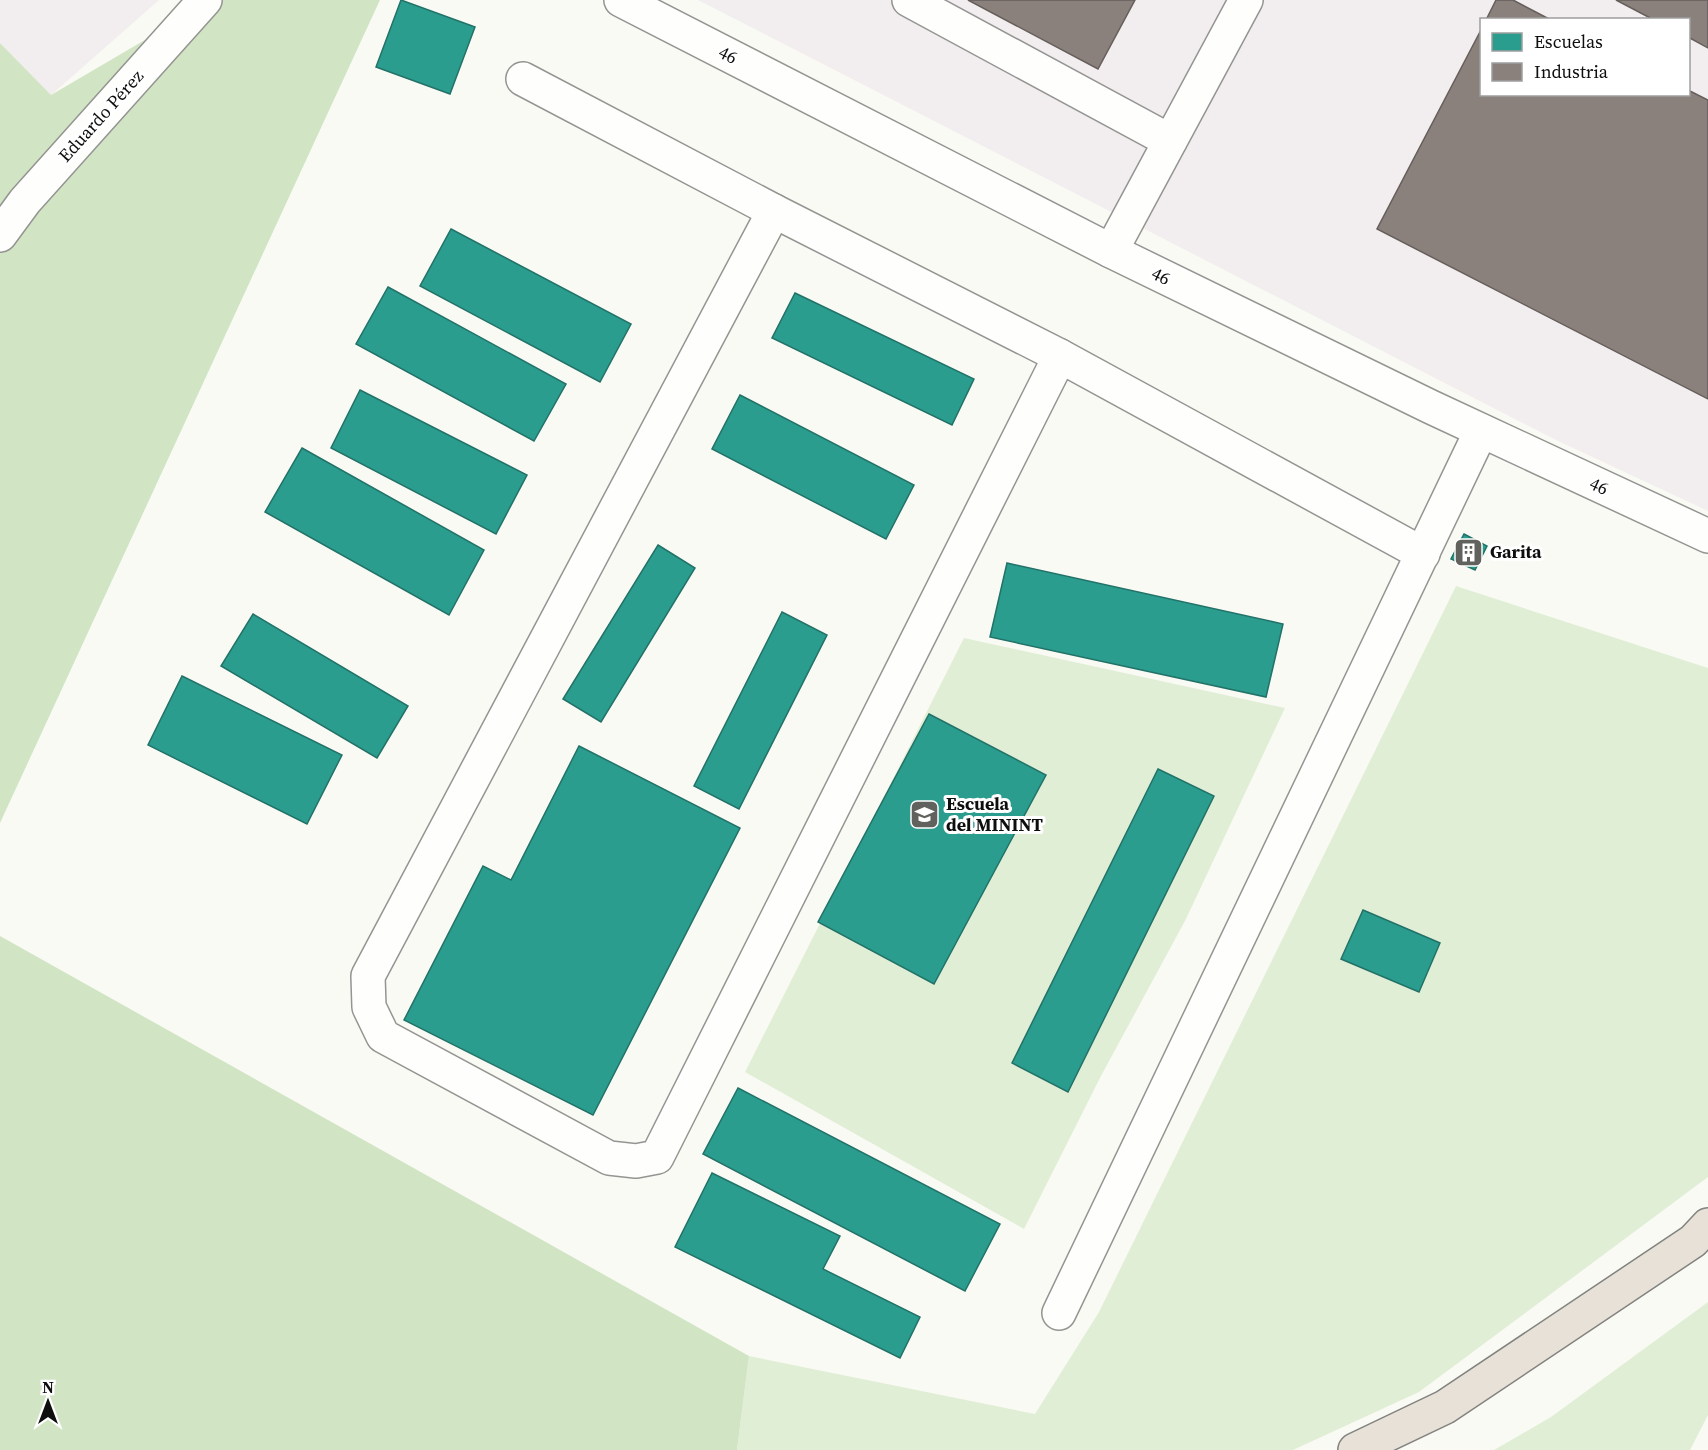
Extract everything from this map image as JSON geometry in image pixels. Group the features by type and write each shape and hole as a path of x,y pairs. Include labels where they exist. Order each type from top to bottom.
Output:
{"highway":[{"path":"1355,1450 1445,1407 1693,1241 1708,1226"}],"street":[{"name":"Eduardo Pérez","path":"0,235 25,201 205,0"},
{"name":"46","path":"621,0 1111,251 1481,431 1708,536"},
{"path":"909,0 1170,141"},
{"path":"1111,251 1246,0"},
{"path":"523,79 774,211 1060,356 1423,554"},
{"path":"774,211 368,976 369,1007 383,1036 609,1158 636,1161 657,1157 1060,356"},
{"path":"1059,1313 1481,431"}],"shaded area":[{"path":"0,0 159,0 51,95 0,43"},
{"path":"698,0 1708,0 1708,511 1554,439"}],"green space":[{"path":"213,0 380,0 0,823 0,43 51,95"},
{"path":"1456,586 1708,668 1708,1177 1419,1392 1293,1450 737,1450 749,1356 1035,1414 1099,1312"},
{"path":"964,638 1285,708 1186,919 1101,1076 1024,1229 745,1072"},
{"path":"0,936 749,1356 737,1450 0,1450"},
{"path":"1708,1302 1708,1415 1690,1450 1494,1450 1551,1417"}],"building: Escuelas":[{"path":"401,0 475,27 450,94 376,67"},
{"path":"451,229 631,324 600,382 420,286"},
{"path":"388,287 566,384 534,441 356,344"},
{"path":"795,293 974,379 952,425 772,338"},
{"path":"360,390 527,475 496,534 331,448"},
{"path":"740,395 914,485 886,539 712,449"},
{"path":"302,448 484,550 449,615 265,512"},
{"name":"Garita","path":"1464,534 1487,546 1475,570 1451,559"},
{"path":"658,545 695,568 601,722 563,699"},
{"path":"1007,563 1283,624 1266,697 990,637"},
{"path":"782,612 827,635 739,809 694,786"},
{"path":"253,614 408,706 377,758 221,666"},
{"path":"182,676 342,755 307,824 148,745"},
{"path":"929,714 1046,775 934,984 818,922"},
{"path":"579,746 740,828 593,1115 404,1020 483,866 511,880"},
{"path":"1158,769 1214,796 1068,1092 1012,1063"},
{"path":"1363,910 1440,943 1419,992 1341,959"},
{"path":"738,1088 1000,1224 965,1291 703,1154"},
{"path":"712,1173 840,1236 823,1269 920,1317 900,1358 675,1247"}],"building: Industria":[{"path":"968,0 1135,0 1098,69"},
{"path":"1496,0 1513,0 1547,18 1487,18"},
{"path":"1616,0 1708,0 1708,48 1690,38 1690,18 1650,18"},
{"path":"1480,32 1480,96 1690,96 1690,91 1708,100 1708,399 1377,229"}],"place":[{"name":"Garita","path":"1469,552"},
{"name":"Escuela del MININT","path":"925,814"}]}
